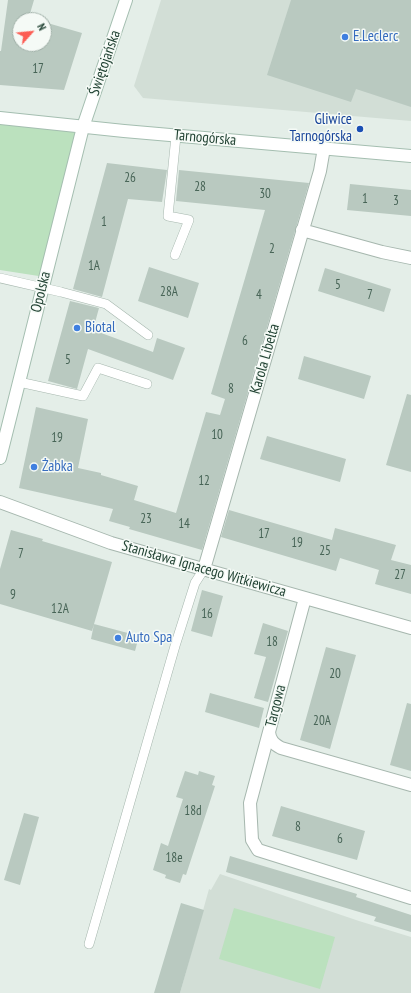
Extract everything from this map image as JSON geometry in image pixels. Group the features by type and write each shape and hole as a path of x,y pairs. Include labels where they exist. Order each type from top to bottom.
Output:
{"street":[{"name":"Świętojańska","path":"83,126 126,0"},
{"name":"Tarnogórska","path":"0,118 176,136 411,156"},
{"name":"Opolska","path":"0,458 83,126"},
{"name":"Karola Libelta","path":"204,569 320,171 324,148"},
{"path":"302,230 382,252 411,258"},
{"name":"Stanisława Ignacego Witkiewicza","path":"0,502 104,541 411,628"},
{"name":"Targowa","path":"305,598 269,732 269,737 273,743 282,748 411,786"},
{"path":"269,732 250,803 252,840 258,850 411,898"}],"lane":[{"path":"175,256 189,220 168,216 176,136"},
{"path":"0,278 43,287 106,304 148,335"},
{"path":"19,382 83,396 98,368 147,384"},
{"path":"89,944 175,646 195,583 204,569"}],"shaded area":[{"path":"161,0 411,0 411,121 143,98 134,86"},
{"path":"220,874 411,937 411,993 180,993 209,889 211,890"}],"green space":[{"path":"0,118 83,127 45,277 0,270"},
{"path":"234,908 335,937 320,989 219,959"}],"building":[{"path":"8,0 34,0 30,12 12,12 12,52 52,52 52,24 82,33 64,90 0,85 1,51"},
{"name":"E.Leclerc","path":"291,0 411,0 411,107 356,89 351,102 267,75"},
{"path":"107,163 167,170 162,202 128,199 102,297 73,289"},
{"path":"179,170 309,183 202,550 129,529 130,527 109,521 113,509 19,488 36,407 88,419 78,468 101,473 101,475 138,486 134,500 176,513 206,412 220,415 225,399 211,394 265,210 176,201"},
{"path":"350,184 411,190 411,216 347,210"},
{"path":"149,267 199,283 188,318 138,301"},
{"path":"325,268 391,289 384,312 318,291"},
{"path":"70,301 99,308 93,330 153,352 157,338 185,348 173,380 88,349 77,389 48,381"},
{"path":"304,356 371,376 364,399 298,379"},
{"path":"407,394 411,395 411,472 386,465"},
{"path":"267,436 346,459 340,482 260,459"},
{"path":"229,510 332,540 335,528 396,545 391,560 411,565 411,594 375,584 379,570 340,558 336,571 221,537"},
{"path":"11,530 112,562 92,631 0,604 0,569"},
{"path":"202,590 223,596 212,637 191,631"},
{"path":"263,623 288,631 268,702 254,698 266,657 254,654"},
{"path":"94,624 139,636 135,651 91,639"},
{"path":"326,647 356,655 330,749 300,740"},
{"path":"210,693 264,708 259,728 205,712"},
{"path":"407,703 411,704 411,771 390,765"},
{"path":"185,771 198,775 199,771 215,776 212,785 215,786 186,875 183,874 180,883 165,878 166,875 153,870 161,843 168,846 183,799 176,797"},
{"path":"281,806 365,831 357,860 272,836"},
{"path":"24,813 39,817 20,885 4,880"},
{"path":"230,856 357,894 356,897 411,915 411,932 374,921 376,917 226,872"},
{"path":"181,903 204,910 180,993 154,993"}],"place":[{"name":"E.Leclerc","path":"345,37"},
{"name":"Gliwice Tarnogórska","path":"360,129"},
{"name":"Biotal","path":"77,328"},
{"name":"Żabka","path":"34,467"},
{"name":"Auto Spa","path":"118,638"}]}
